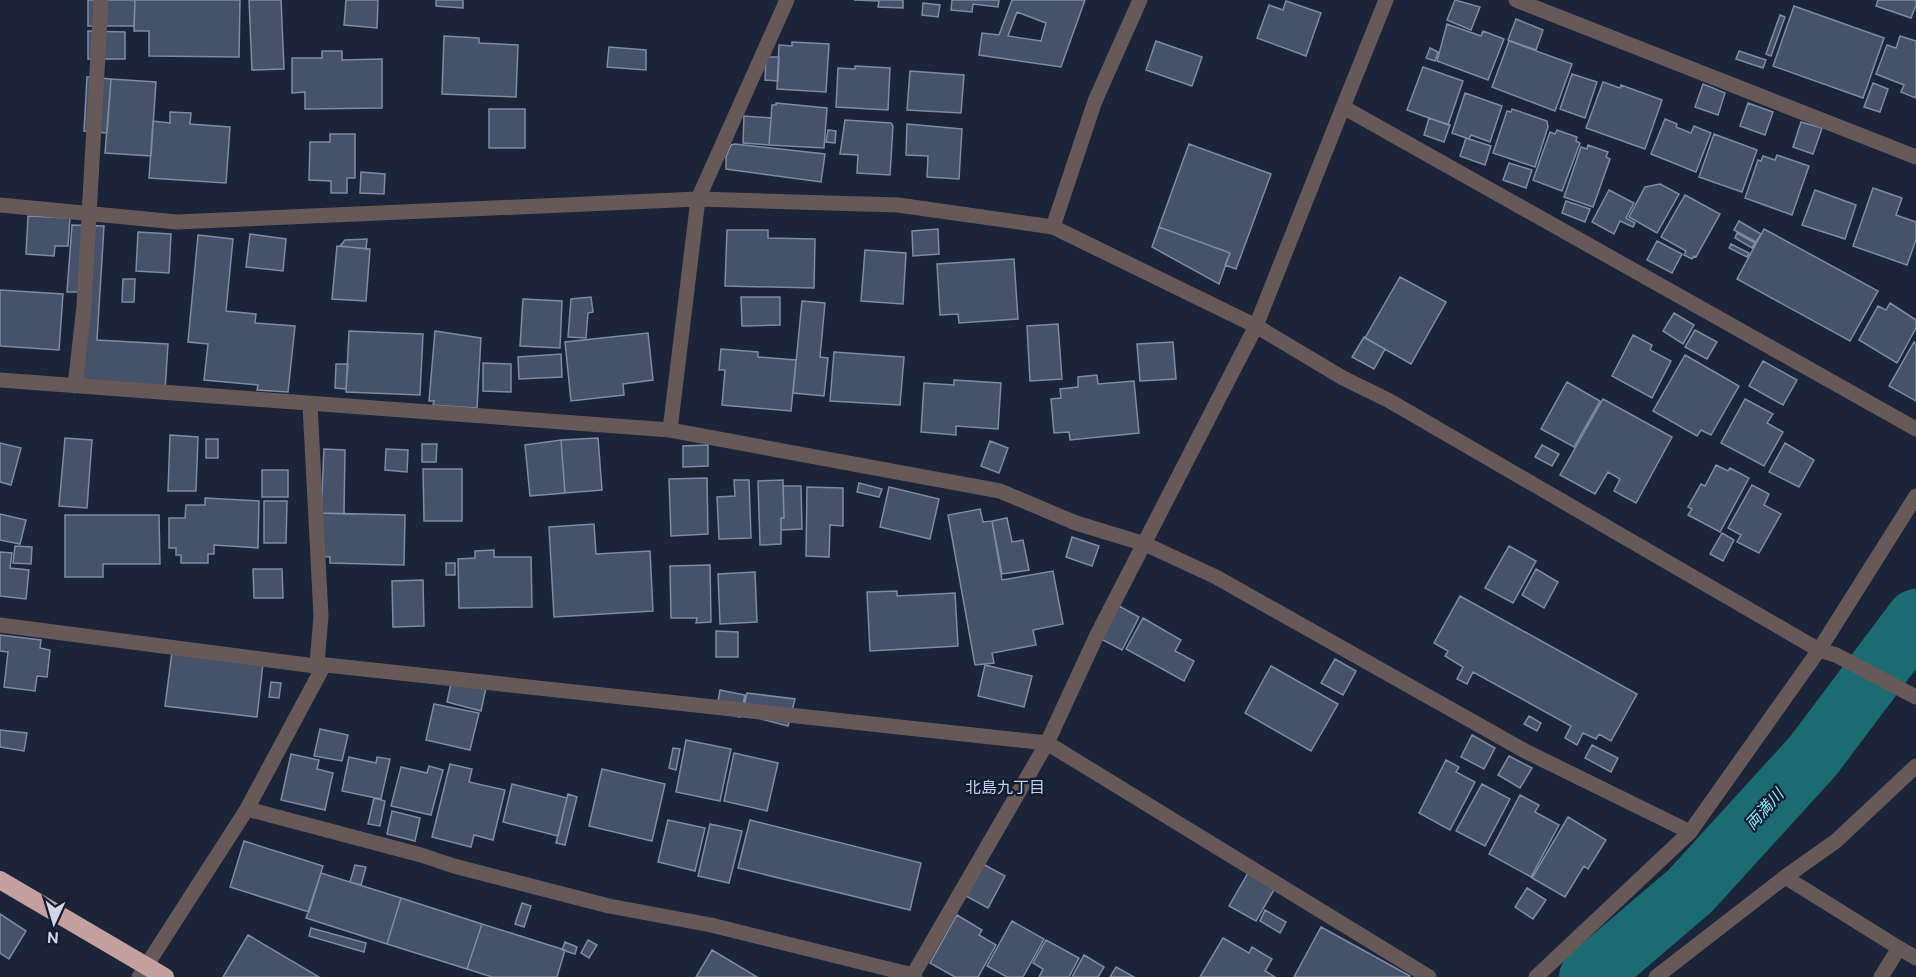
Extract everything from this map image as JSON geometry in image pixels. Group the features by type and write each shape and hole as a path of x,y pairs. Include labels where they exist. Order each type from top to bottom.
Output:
{"highway":[{"path":"0,880 142,971 165,977"}],"street":[{"path":"75,386 84,306 101,0"},
{"path":"670,430 698,199 787,0"},
{"path":"1053,227 1095,101 1140,0"},
{"path":"247,809 609,906 711,925 913,976 1047,743 1097,634 1256,326 1386,0"},
{"path":"1516,0 1916,157"},
{"path":"1343,107 1916,429"},
{"path":"0,205 177,222 698,199 898,204 1053,227 1256,326 1819,650 1836,655 1916,698"},
{"path":"0,380 310,405 670,430 1000,491 1076,523 1145,544 1257,598 1525,751 1690,832"},
{"path":"142,971 247,809 320,666 321,616 310,405"},
{"path":"1536,977 1690,832 1819,650 1916,496"},
{"path":"0,626 320,666 1047,743 1429,977"},
{"path":"1656,977 1785,877 1836,841 1916,766"},
{"path":"1785,877 1916,958"},
{"path":"1881,977 1899,948"}],"building":[{"path":"88,0 135,0 134,26 88,26"},
{"path":"135,0 240,0 239,57 149,56 149,31 134,31"},
{"path":"249,0 281,0 284,69 252,70"},
{"path":"346,0 378,0 377,28 344,25"},
{"path":"436,0 463,0 463,8 436,6"},
{"path":"854,0 903,0 903,8 878,7 879,1"},
{"path":"952,0 999,0 998,7 973,4 972,12 951,10"},
{"path":"1012,0 1085,0 1061,67 979,55 982,33 999,35","holes":["1017,12 1046,23 1041,41 1008,36"]},
{"path":"1455,0 1480,7 1471,30 1447,20"},
{"path":"1878,0 1916,0 1916,5 1911,18 1876,6"},
{"path":"1286,1 1321,13 1306,56 1257,38 1269,5 1283,10"},
{"path":"923,3 940,5 938,17 922,15"},
{"path":"1794,6 1884,38 1863,98 1773,66"},
{"path":"1780,15 1785,17 1771,56 1766,54"},
{"path":"1516,19 1543,30 1536,50 1508,40"},
{"path":"1447,24 1481,36 1483,31 1504,39 1488,80 1437,61"},
{"path":"88,31 125,32 125,59 88,59"},
{"path":"444,36 479,38 479,43 518,45 516,97 442,94"},
{"path":"1900,36 1916,41 1916,98 1901,92 1904,85 1876,74 1887,45 1896,48"},
{"path":"1156,41 1202,57 1192,86 1146,70"},
{"path":"1509,41 1572,64 1555,111 1492,87"},
{"path":"792,42 829,44 826,92 777,89 779,45 792,46"},
{"path":"609,47 646,50 646,70 607,67"},
{"path":"1430,48 1438,52 1435,61 1426,58"},
{"path":"322,51 342,51 342,60 382,59 382,108 305,109 305,92 292,93 292,58 322,58"},
{"path":"1739,51 1766,60 1763,68 1736,59"},
{"path":"766,57 779,57 778,81 765,80"},
{"path":"855,66 890,68 888,110 836,107 838,68 855,69"},
{"path":"1423,67 1463,81 1448,125 1407,110"},
{"path":"910,71 964,75 961,113 907,110"},
{"path":"1572,74 1597,82 1585,118 1560,109"},
{"path":"87,77 111,79 107,133 84,131"},
{"path":"111,79 156,82 151,156 105,153"},
{"path":"1603,82 1620,88 1621,85 1662,100 1645,149 1586,128"},
{"path":"1873,83 1888,89 1880,112 1864,107"},
{"path":"1703,84 1725,93 1718,115 1695,107"},
{"path":"1465,93 1502,106 1490,142 1471,135 1469,139 1452,133"},
{"path":"776,103 827,108 824,148 769,145 772,105"},
{"path":"1748,103 1773,112 1765,135 1740,126"},
{"path":"489,109 525,109 525,148 489,148"},
{"path":"1512,109 1547,121 1548,127 1535,167 1493,153 1507,111 1511,112"},
{"path":"170,112 191,113 190,124 230,127 226,183 149,178 153,121 170,123"},
{"path":"744,116 771,118 769,145 743,143"},
{"path":"1429,118 1450,125 1444,142 1424,135"},
{"path":"1665,119 1677,124 1676,127 1691,133 1694,126 1711,133 1696,172 1651,154"},
{"path":"845,120 891,123 893,126 890,175 857,173 858,155 840,154"},
{"path":"1801,122 1822,128 1813,154 1793,147"},
{"path":"907,124 962,129 959,179 927,177 928,156 906,155"},
{"path":"828,130 836,131 835,143 826,142"},
{"path":"1557,130 1577,137 1576,141 1580,143 1562,191 1533,180 1550,132 1555,134"},
{"path":"330,134 355,134 355,178 347,178 347,193 331,193 331,181 309,180 310,142 330,142"},
{"path":"1714,134 1757,150 1742,192 1699,177"},
{"path":"1466,138 1491,146 1485,165 1460,156"},
{"path":"1189,144 1271,174 1236,269 1225,265 1230,253 1159,227"},
{"path":"731,145 825,154 821,182 726,169 726,157"},
{"path":"1588,145 1608,152 1606,157 1610,159 1593,207 1564,197 1581,147 1587,149"},
{"path":"1777,155 1809,166 1792,215 1745,198 1758,160 1761,161 1763,156 1775,160"},
{"path":"1509,163 1532,170 1526,188 1503,180"},
{"path":"361,172 385,174 384,194 360,193"},
{"path":"1660,184 1679,194 1657,233 1629,217 1645,187"},
{"path":"1873,188 1902,198 1896,215 1916,222 1916,240 1907,265 1853,246"},
{"path":"1609,190 1634,203 1626,218 1635,223 1633,227 1620,221 1614,234 1592,222"},
{"path":"1815,190 1856,205 1845,239 1802,225"},
{"path":"1685,195 1720,214 1696,257 1692,259 1684,255 1686,251 1661,237"},
{"path":"1566,201 1590,209 1585,222 1562,213"},
{"path":"28,216 70,218 68,246 55,246 54,256 26,254"},
{"path":"1739,221 1761,234 1756,242 1734,230"},
{"path":"72,225 104,226 97,340 168,344 165,391 73,386 79,292 67,292"},
{"path":"1159,227 1230,253 1219,284 1152,247"},
{"path":"938,229 939,254 913,256 912,231"},
{"path":"1764,229 1878,291 1850,341 1737,279"},
{"path":"727,230 768,230 768,238 815,239 814,288 725,286"},
{"path":"138,232 171,234 169,273 136,271"},
{"path":"1737,233 1755,243 1752,248 1735,238"},
{"path":"250,234 286,239 283,271 246,267"},
{"path":"198,235 233,239 226,311 256,314 255,323 295,326 288,392 257,390 258,385 204,380 208,344 188,342"},
{"path":"367,239 366,249 340,246 345,240"},
{"path":"1657,241 1682,254 1672,273 1647,260"},
{"path":"1731,244 1749,253 1747,257 1729,248"},
{"path":"337,246 370,249 366,301 332,299"},
{"path":"865,250 906,253 903,304 861,301"},
{"path":"1014,259 1018,319 959,323 958,314 940,315 937,264"},
{"path":"1400,277 1446,302 1411,364 1365,338"},
{"path":"123,279 135,279 134,302 122,302"},
{"path":"0,290 63,294 59,350 0,346"},
{"path":"591,297 593,312 588,313 586,338 568,337 571,299"},
{"path":"741,297 780,297 780,325 742,326"},
{"path":"523,299 562,301 560,348 520,346"},
{"path":"802,301 825,303 820,357 828,358 824,396 793,393"},
{"path":"1890,303 1916,320 1916,328 1897,363 1859,340 1878,306 1886,310"},
{"path":"1674,313 1694,325 1683,344 1663,331"},
{"path":"1058,324 1062,379 1030,381 1027,326"},
{"path":"1695,330 1717,342 1707,359 1685,347"},
{"path":"349,331 423,334 420,395 346,392"},
{"path":"435,331 481,338 477,408 433,405 434,401 429,401"},
{"path":"648,333 653,380 623,384 624,395 571,401 565,342"},
{"path":"1633,335 1652,345 1650,350 1671,361 1652,398 1612,376"},
{"path":"1364,337 1385,349 1374,369 1352,357"},
{"path":"1173,342 1176,379 1140,381 1137,344"},
{"path":"1914,342 1916,344 1916,401 1889,386"},
{"path":"721,349 758,352 758,357 796,360 791,411 722,405 725,370 719,370"},
{"path":"834,352 904,357 900,405 830,401"},
{"path":"561,354 562,377 519,379 518,357"},
{"path":"1685,355 1739,386 1711,435 1701,430 1697,436 1653,411"},
{"path":"1763,361 1797,380 1783,405 1749,386"},
{"path":"483,363 511,364 511,392 483,391"},
{"path":"336,364 348,364 346,389 335,388"},
{"path":"1097,375 1098,384 1134,381 1139,433 1070,440 1069,432 1054,433 1051,399 1061,398 1060,389 1078,387 1078,377"},
{"path":"954,380 1001,383 998,429 956,426 956,435 921,432 924,383 954,385"},
{"path":"1567,382 1600,401 1574,447 1541,429"},
{"path":"1603,399 1672,437 1636,503 1614,491 1620,479 1608,472 1595,494 1560,475"},
{"path":"1745,399 1773,414 1767,423 1783,432 1764,466 1721,443"},
{"path":"170,435 198,437 196,491 168,491"},
{"path":"65,438 92,440 87,508 59,506"},
{"path":"598,438 602,490 565,493 561,440"},
{"path":"206,439 218,439 218,458 206,458"},
{"path":"561,440 565,493 530,496 525,445"},
{"path":"990,441 1008,448 999,473 981,466"},
{"path":"0,443 21,448 11,485 0,482"},
{"path":"1785,443 1814,460 1799,487 1769,472"},
{"path":"422,444 437,444 436,462 422,462"},
{"path":"708,445 708,466 683,467 683,446"},
{"path":"1542,445 1559,454 1552,466 1535,457"},
{"path":"324,449 345,450 344,514 321,513"},
{"path":"386,449 408,450 407,472 385,470"},
{"path":"1716,465 1728,471 1730,468 1749,478 1720,532 1688,515 1692,509 1688,507 1701,484 1705,486"},
{"path":"423,469 462,469 462,521 424,521"},
{"path":"262,470 288,470 288,497 262,497"},
{"path":"707,478 708,534 671,536 669,479"},
{"path":"734,480 749,480 751,538 719,539 717,497 735,496"},
{"path":"783,480 784,518 781,518 781,544 760,545 758,481"},
{"path":"859,483 882,489 879,497 857,492"},
{"path":"1752,485 1769,494 1764,505 1781,514 1759,553 1737,542 1741,535 1728,528"},
{"path":"783,486 801,486 802,529 781,530 781,518 784,518"},
{"path":"807,487 843,488 843,526 830,525 829,557 806,556"},
{"path":"889,487 939,499 930,539 880,527"},
{"path":"205,498 259,501 258,548 214,545 214,554 208,554 208,563 181,563 181,555 176,555 176,548 169,548 169,518 185,518 186,505 205,505"},
{"path":"264,501 287,501 286,543 264,543"},
{"path":"980,509 983,522 992,521 1002,580 1053,571 1063,624 1033,630 1036,645 992,653 994,663 975,665 948,515"},
{"path":"321,513 405,515 404,565 330,563 330,557 320,556"},
{"path":"0,514 26,520 20,544 0,540"},
{"path":"65,515 159,515 160,564 103,564 103,577 65,577"},
{"path":"1007,518 1012,542 1023,540 1029,570 1002,574 992,521"},
{"path":"594,524 596,554 650,551 653,611 554,617 549,527"},
{"path":"1722,533 1734,540 1723,561 1710,554"},
{"path":"1072,537 1099,546 1092,566 1066,557"},
{"path":"15,546 32,547 31,564 13,563"},
{"path":"1509,546 1536,561 1513,603 1485,588"},
{"path":"494,550 494,557 531,557 532,607 459,608 458,559 475,558 475,551"},
{"path":"0,552 12,553 10,568 29,570 26,599 0,596"},
{"path":"446,563 455,563 455,575 446,575"},
{"path":"710,565 711,622 696,623 697,618 671,618 670,566"},
{"path":"253,569 282,569 283,598 254,598"},
{"path":"1536,569 1558,582 1544,608 1522,595"},
{"path":"755,572 757,622 720,624 718,574"},
{"path":"423,580 424,626 393,627 392,581"},
{"path":"897,591 897,596 955,593 958,646 870,651 867,592"},
{"path":"1460,596 1637,694 1611,741 1599,734 1596,739 1583,733 1577,745 1565,738 1571,726 1473,672 1467,684 1457,679 1463,667 1445,656 1448,651 1434,643"},
{"path":"1119,606 1139,617 1122,650 1101,639"},
{"path":"1143,618 1181,640 1175,651 1194,661 1184,681 1126,649"},
{"path":"716,631 738,632 738,657 716,657"},
{"path":"0,635 41,640 40,648 50,650 47,677 37,676 35,691 4,687 8,652 0,651"},
{"path":"172,652 263,664 257,717 165,706"},
{"path":"1335,659 1356,671 1343,695 1321,683"},
{"path":"985,665 1032,676 1024,707 978,696"},
{"path":"1271,666 1338,704 1311,751 1245,713"},
{"path":"453,674 487,683 481,711 447,702"},
{"path":"271,682 281,683 279,698 269,697"},
{"path":"720,690 745,695 740,717 716,712"},
{"path":"747,693 795,699 788,726 742,714"},
{"path":"434,704 479,713 470,750 426,740"},
{"path":"1529,716 1541,723 1537,731 1524,724"},
{"path":"320,729 348,735 342,761 314,756"},
{"path":"0,730 27,733 24,751 0,747"},
{"path":"1472,735 1495,748 1484,769 1461,757"},
{"path":"686,740 731,749 720,801 676,792"},
{"path":"1592,745 1618,758 1611,772 1585,758"},
{"path":"673,748 680,749 676,770 669,768"},
{"path":"734,753 778,763 767,811 724,801"},
{"path":"291,754 319,760 317,769 333,773 325,810 281,800"},
{"path":"1509,756 1532,768 1520,788 1498,775"},
{"path":"349,757 376,763 377,757 390,759 381,799 342,791"},
{"path":"1446,760 1459,767 1456,772 1475,782 1450,830 1419,813"},
{"path":"450,764 472,769 469,782 505,790 493,840 474,835 471,847 432,837"},
{"path":"429,766 443,770 431,815 391,806 401,767 427,773"},
{"path":"602,769 665,784 652,841 589,826"},
{"path":"512,784 567,798 558,836 503,822"},
{"path":"1482,784 1510,799 1485,846 1456,831"},
{"path":"568,794 577,797 565,845 556,843"},
{"path":"1520,795 1539,805 1535,812 1559,825 1531,877 1489,854"},
{"path":"374,798 385,801 380,826 368,824"},
{"path":"392,811 420,818 415,841 387,834"},
{"path":"1568,817 1606,840 1588,869 1584,866 1565,897 1532,878"},
{"path":"668,820 705,828 695,871 658,862"},
{"path":"750,820 921,863 910,910 738,868"},
{"path":"710,824 742,831 729,883 698,876"},
{"path":"244,841 323,866 309,912 230,887"},
{"path":"983,864 1005,876 988,908 966,896"},
{"path":"355,865 366,867 361,885 350,882"},
{"path":"321,873 401,898 387,944 306,918"},
{"path":"1248,873 1275,888 1256,921 1229,906"},
{"path":"1527,888 1546,900 1533,919 1515,907"},
{"path":"401,898 482,924 467,969 387,944"},
{"path":"522,903 531,906 524,927 515,924"},
{"path":"1265,910 1286,922 1280,933 1260,921"},
{"path":"0,914 26,931 9,959 0,953"},
{"path":"957,915 982,930 979,935 996,945 978,977 955,977 930,963"},
{"path":"1012,921 1044,939 1023,977 1007,977 987,966"},
{"path":"482,924 565,950 557,977 492,977 467,969"},
{"path":"1321,927 1410,976 1410,977 1294,977"},
{"path":"311,928 366,943 364,952 309,936"},
{"path":"248,935 319,977 223,977"},
{"path":"1223,938 1249,953 1252,947 1272,959 1265,971 1275,977 1200,977"},
{"path":"588,940 597,945 589,958 581,953"},
{"path":"1046,940 1079,958 1069,977 1039,977 1043,969 1033,963"},
{"path":"565,942 577,947 575,954 562,950"},
{"path":"712,950 757,977 696,977"},
{"path":"1084,955 1104,967 1098,977 1072,977"},
{"path":"1116,967 1134,977 1110,977"}],"waterway":[{"name":"両満川","path":"1589,977 1690,891 1813,756 1916,619"}],"district":[{"name":"北島九丁目","path":"1005,787"}]}
